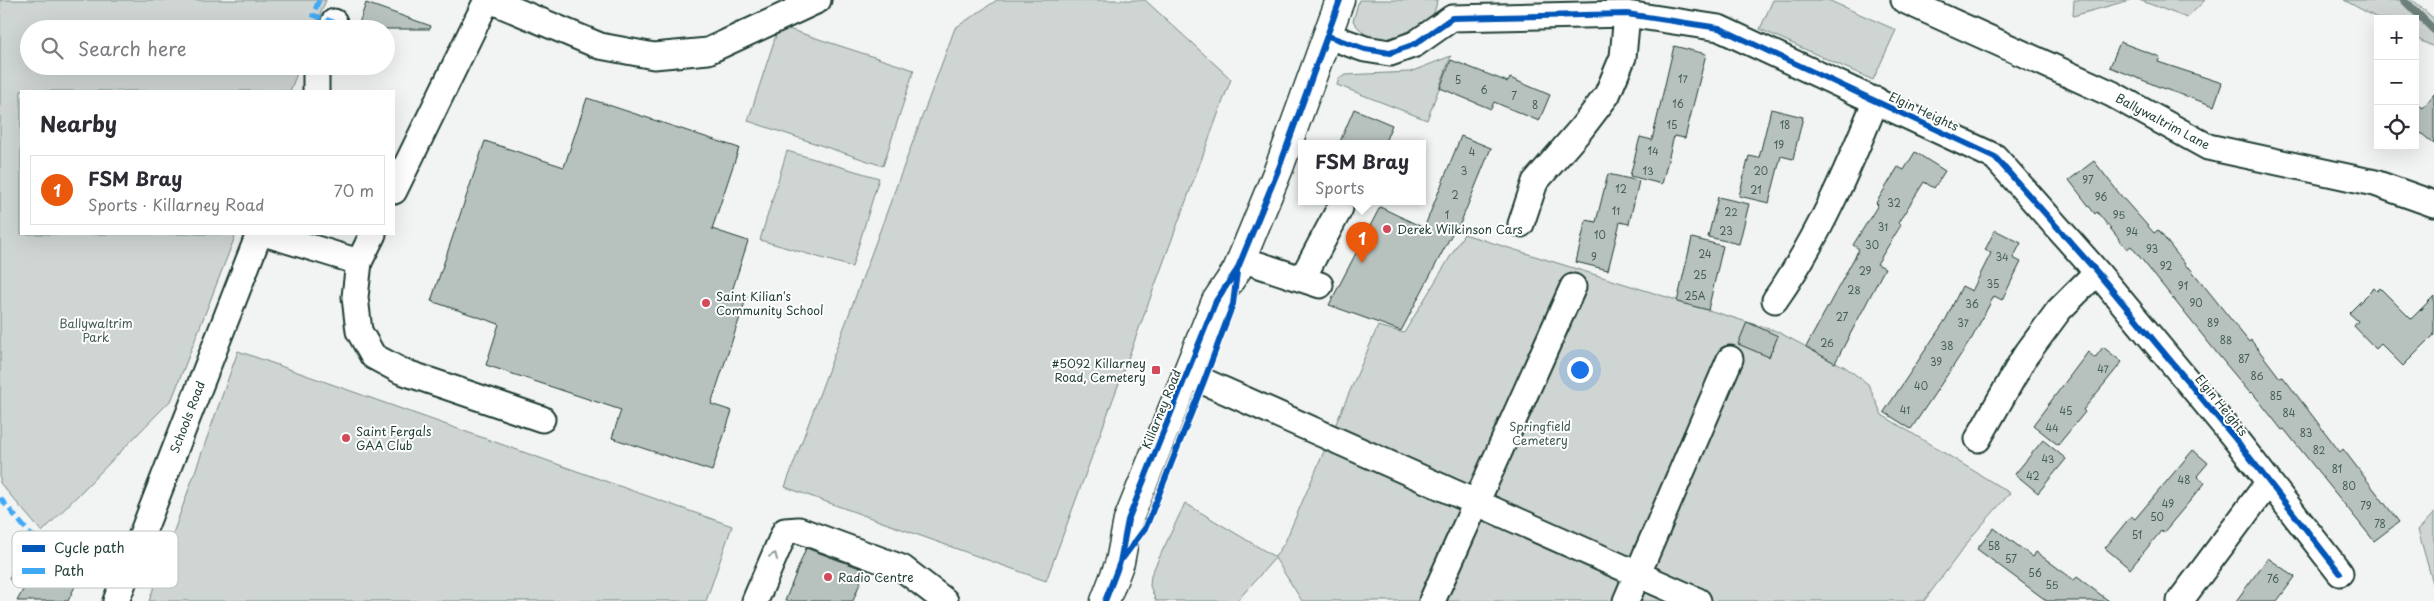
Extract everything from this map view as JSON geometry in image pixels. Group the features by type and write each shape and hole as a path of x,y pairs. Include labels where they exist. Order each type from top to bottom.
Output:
{"main road":[{"name":"Killarney Road","path":"1110,599 1120,562 1128,520 1195,377 1233,304 1239,264 1279,168 1340,0"}],"street":[{"path":"395,189 488,0 600,46 654,56 708,51 818,0"},
{"name":"Ballywaltrim Lane","path":"1904,0 2112,94 2208,147 2375,183 2434,204"},
{"name":"Elgin Heights","path":"1328,36 1366,49 1390,53 1415,44 1451,9 1627,14 1719,28 1995,157 2097,272 2233,436 2340,573"},
{"path":"1521,224 1535,182 1581,130 1607,96 1624,57 1627,14"},
{"path":"316,90 318,75"},
{"name":"Elgin Heights","path":"1775,300 1798,267 1852,161 1876,100"},
{"path":"1239,264 1311,282 1340,208"},
{"name":"Schools Road","path":"143,531 259,235"},
{"path":"270,235 360,262"},
{"path":"373,235 360,262 355,297 359,331 373,356 401,371 542,419"},
{"path":"1978,439 2024,356 2059,310 2097,272"},
{"path":"1432,601 1573,287"},
{"path":"1626,601 1730,359"},
{"path":"1195,377 1698,601"},
{"path":"2180,601 2268,483"},
{"path":"756,601 785,531 799,530 902,568 945,601"},
{"name":"Schools Road","path":"116,601 121,588"}],"green space":[{"name":"Ballywaltrim Park","path":"0,0 326,0 318,20 20,20 20,75 296,75 290,90 20,90 20,235 236,235 172,399 43,531 0,483"},
{"path":"997,0 1145,0 1231,79 1046,581 785,487 955,28"},
{"path":"1359,0 1437,0 1433,15 1419,37 1383,41 1375,40 1368,36 1353,21"},
{"path":"1773,0 1828,0 1896,30 1873,80 1760,29"},
{"path":"2074,0 2130,0 2073,16"},
{"path":"2139,0 2205,0 2187,18"},
{"path":"2344,0 2413,0 2434,19 2434,47 2419,40 2419,15 2374,16"},
{"path":"779,26 914,70 883,166 748,121"},
{"path":"1451,56 1427,120 1337,85 1339,78 1346,75 1410,72"},
{"path":"787,151 879,178 852,267 760,240"},
{"name":"Springfield Cemetery","path":"1464,234 1776,331 1845,367 1868,384 1882,415 2010,493 1974,534 1924,601 1302,601 1275,558 1237,601 1156,601 1150,586 1151,575 1185,503 1275,557 1285,542 1378,326 1404,333"},
{"name":"Saint Fergals GAA Club","path":"238,351 732,526 706,601 149,601 154,588 178,588 178,531 174,531"},
{"path":"2434,513 2434,587 2418,530"}],"building":[{"path":"366,3 431,26 430,29 395,29 395,20 360,20"},
{"path":"2120,42 2160,57 2158,62 2222,83 2214,106 2110,67"},
{"path":"1674,46 1706,54 1685,138 1674,136 1662,184 1630,176 1640,137 1652,140"},
{"path":"1451,60 1508,82 1510,78 1550,95 1539,121 1494,102 1491,109 1440,88"},
{"path":"2434,94 2434,144 2419,131 2419,105 2423,108"},
{"path":"587,98 739,148 712,229 748,241 732,291 747,296 711,404 732,411 712,471 612,438 621,410 486,365 499,324 431,301 485,141 564,167"},
{"path":"1354,109 1392,125 1386,140 1341,140"},
{"path":"1771,109 1803,117 1793,159 1781,156 1769,203 1739,196 1749,156 1759,158"},
{"path":"1461,136 1491,148 1458,229 1455,228 1401,331 1329,305 1380,207 1424,228"},
{"path":"1915,152 1945,171 1934,188 1924,182 1898,223 1901,225 1877,264 1885,268 1835,363 1806,347 1859,249 1853,245 1878,205 1876,203 1898,167 1904,170"},
{"path":"2094,161 2122,197 2154,233 2158,230 2249,342 2251,340 2280,378 2283,377 2340,452 2343,449 2399,522 2374,541 2284,429 2282,430 2252,392 2250,393 2220,357 2131,246 2127,249 2097,212 2095,214 2069,180"},
{"path":"1608,174 1639,181 1629,224 1620,222 1608,270 1576,262 1586,220 1596,222"},
{"path":"1718,197 1749,204 1739,244 1708,237"},
{"path":"1995,230 2021,243 2013,258 2021,262 2002,300 1994,296 1972,338 1911,429 1884,412 1946,319 1962,286 1972,291 1991,253 1985,250"},
{"path":"1692,238 1723,246 1708,310 1677,302"},
{"path":"2374,288 2377,291 2380,288 2411,319 2434,296 2434,335 2403,366 2381,344 2376,349 2354,326 2358,321 2349,313"},
{"path":"1747,322 1778,336 1769,357 1738,344"},
{"path":"2103,347 2122,362 2083,410 2085,412 2058,445 2033,425 2088,352 2095,358"},
{"path":"2043,440 2066,459 2038,493 2015,474"},
{"path":"2193,450 2208,463 2197,476 2205,483 2163,533 2161,531 2130,569 2105,548 2131,516 2135,519"},
{"path":"1994,528 2033,557 2036,552 2074,580 2077,577 2109,601 2047,601 1977,549"},
{"name":"Radio Centre","path":"806,548 865,570 853,601 785,601"},
{"path":"2268,558 2295,577 2277,601 2236,601"},
{"path":"24,588 74,588 68,601 17,601"}],"waterway":[{"path":"2404,0 2434,30"}],"marked path":[{"path":"319,0 313,15 328,20"},
{"path":"0,498 28,531"}],"cycle path":[{"path":"1105,601 1120,562 1128,520 1216,301 1237,270 1279,168 1340,0"},
{"path":"1328,36 1365,49 1390,53 1415,44 1452,18 1627,14 1719,28 1995,157 2097,272 2233,436 2340,573"},
{"path":"1123,558 1146,527 1233,304 1237,272"}],"place":[{"name":"Derek Wilkinson Cars","path":"1387,229"},
{"name":"FSM Bray","path":"1362,263"},
{"name":"Saint Kilian's Community School","path":"706,303"},
{"name":"#5092 Killarney Road, Cemetery","path":"1156,370"},
{"name":"Saint Fergals GAA Club","path":"346,438"},
{"name":"Radio Centre","path":"828,577"}]}
